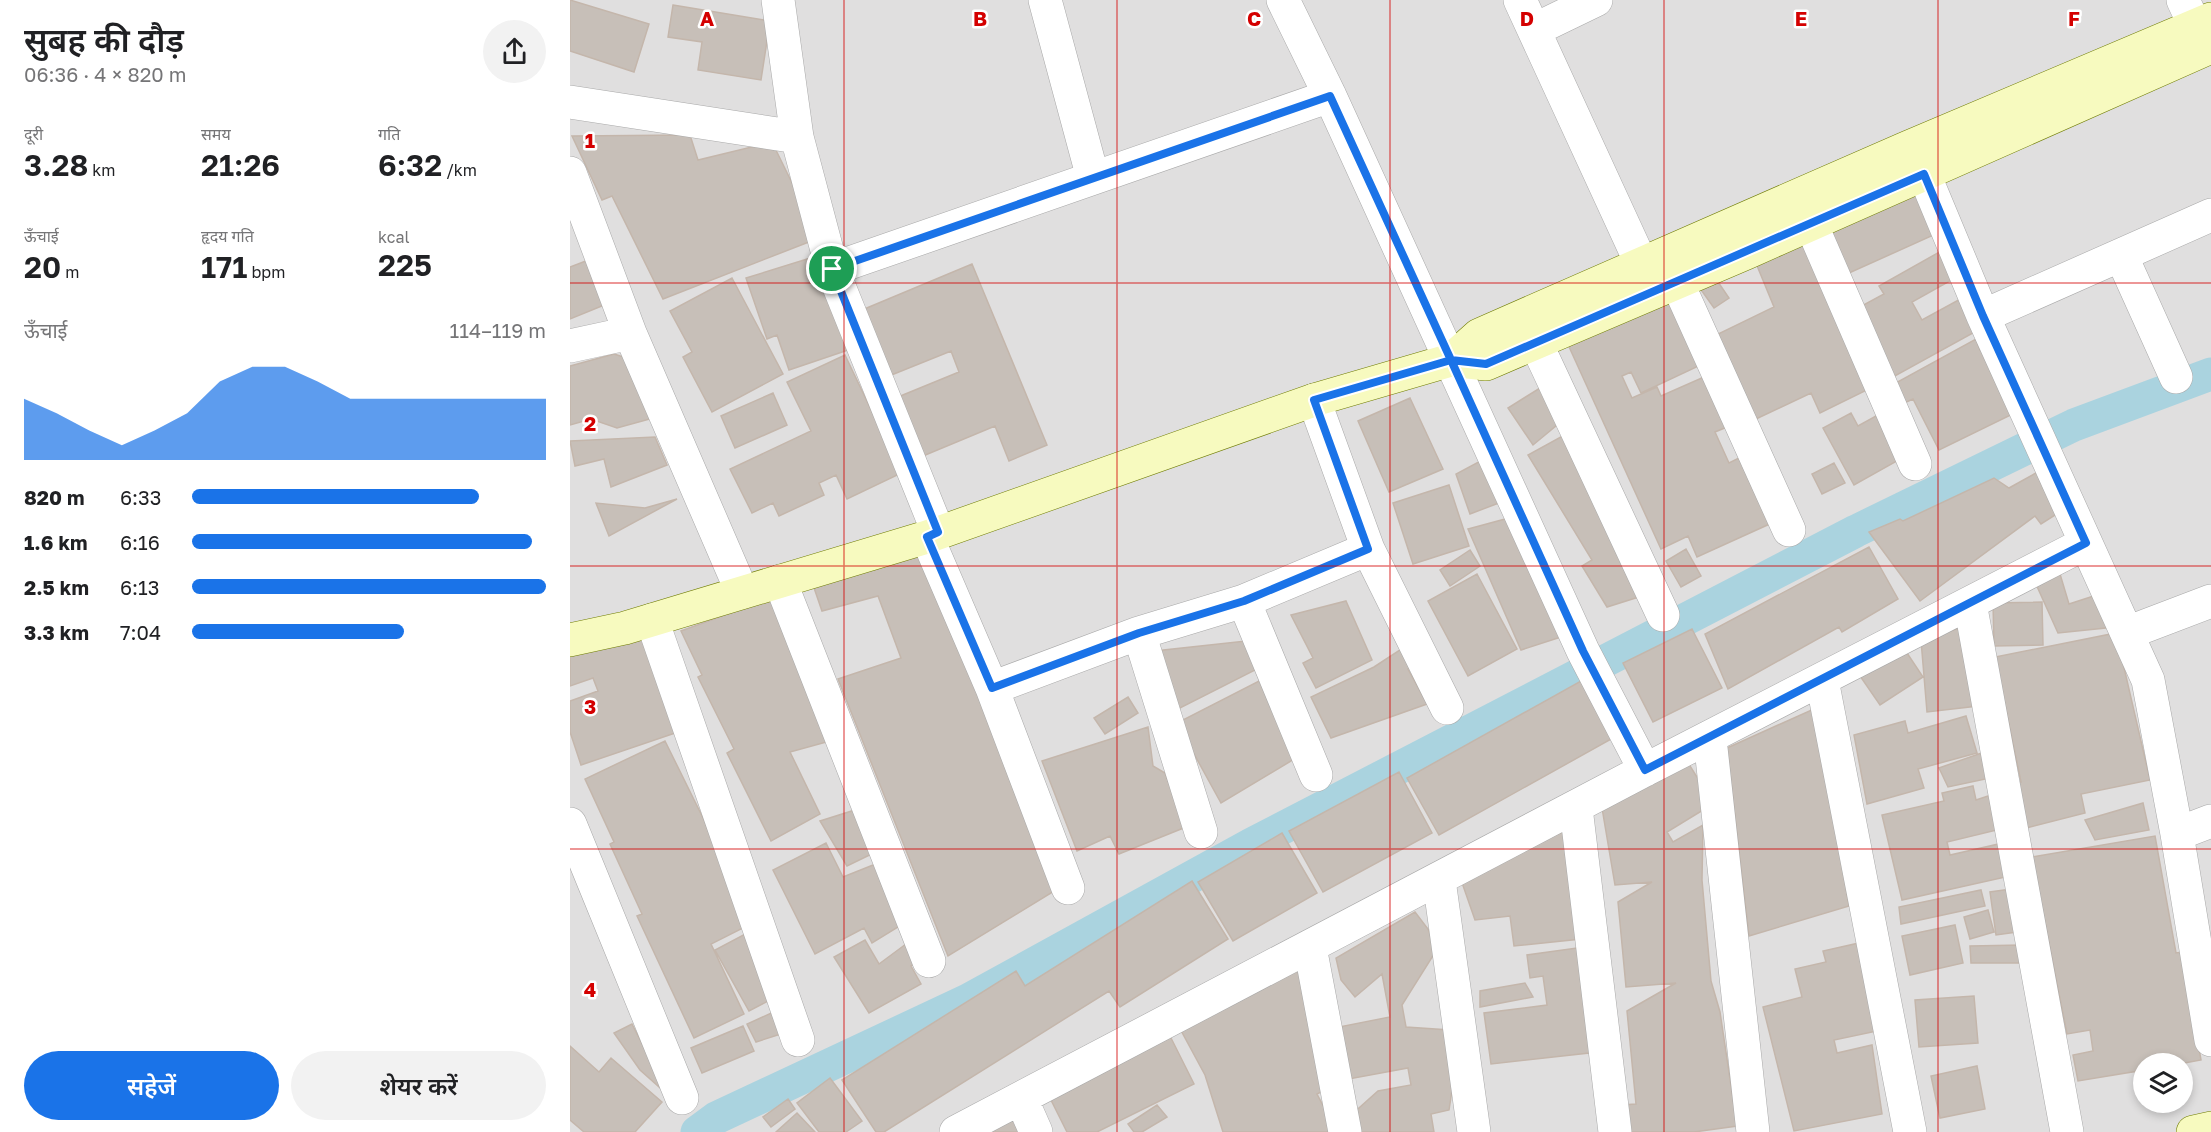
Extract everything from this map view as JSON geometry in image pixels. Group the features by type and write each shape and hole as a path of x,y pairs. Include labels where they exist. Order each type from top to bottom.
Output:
{"street":[{"path":"778,0 797,136 832,269 1068,888"},
{"path":"1045,0 1093,178"},
{"path":"1283,0 1330,96 1583,651 1645,770"},
{"path":"1520,0 1641,263"},
{"path":"1534,30 1596,0"},
{"path":"1451,360 1479,335 2200,23"},
{"path":"570,640 652,620 933,535 1314,400 1451,360 1486,364 1924,174 2200,23"},
{"path":"832,269 1330,96"},
{"path":"570,102 797,136"},
{"path":"570,173 630,333 742,592"},
{"path":"1924,174 1983,316 2148,680 2177,834 2211,1040"},
{"path":"1983,316 2211,215"},
{"path":"1811,224 1915,464"},
{"path":"2121,255 2176,377"},
{"path":"1677,282 1789,530"},
{"path":"570,346 630,333"},
{"path":"1535,341 1663,615"},
{"path":"1314,400 1368,549 1447,708"},
{"path":"956,1132 1645,770 1710,739 2086,543"},
{"path":"992,688 1139,633 1244,601 1368,549"},
{"path":"780,581 929,961"},
{"path":"1244,601 1316,775"},
{"path":"2127,633 2211,601"},
{"path":"1970,603 2067,1132"},
{"path":"652,620 798,1040"},
{"path":"1139,633 1201,832"},
{"path":"1822,680 1910,1132"},
{"path":"1710,739 1753,1132"},
{"path":"1576,808 1615,1132"},
{"path":"2177,834 2211,821"},
{"path":"570,824 682,1098"},
{"path":"1438,880 1474,1132"},
{"path":"1310,947 1345,1132"},
{"path":"1021,1098 1036,1132"},
{"path":"2193,1132 2211,1128"}],"shaded area":[{"path":"570,0 2211,0 2211,1132 570,1132"}],"building":[{"path":"570,0 649,24 634,72 570,51"},
{"path":"673,5 770,21 761,80 698,70 702,42 668,37"},
{"path":"690,135 698,160 772,142 819,238 663,299 612,196 602,200 572,136"},
{"path":"1915,194 1938,233 1849,273 1825,224"},
{"path":"1804,236 1875,386 1820,413 1811,393 1756,419 1716,335 1774,307 1753,256"},
{"path":"1943,250 1957,277 1912,302 1922,320 1964,297 1982,328 1893,377 1856,309 1884,294 1879,286"},
{"path":"817,256 854,348 789,370 777,335 767,339 746,278"},
{"path":"591,259 609,303 570,319 570,267"},
{"path":"972,264 1047,445 1009,461 995,426 923,456 898,397 959,372 951,351 889,376 862,310"},
{"path":"1714,276 1729,298 1714,308 1699,287"},
{"path":"732,278 783,374 712,412 683,357 692,352 670,311"},
{"path":"1670,292 1705,363 1641,393 1631,372 1622,376 1632,398 1657,387 1661,396 1704,377 1727,427 1715,432 1729,463 1745,455 1774,522 1697,557 1688,536 1661,549 1565,338"},
{"path":"1976,339 1980,350 1992,353 2021,410 1939,450 1913,399 1900,405 1892,385"},
{"path":"614,354 642,363 657,417 617,428 591,419 570,425 570,366"},
{"path":"845,355 893,456 912,468 847,499 836,475 819,483 824,495 779,516 773,503 752,513 730,469 811,431 787,382"},
{"path":"1540,388 1563,420 1533,445 1508,408"},
{"path":"773,393 787,425 735,448 721,416"},
{"path":"1410,398 1443,469 1389,492 1358,421"},
{"path":"1885,411 1904,457 1854,485 1823,428 1851,413 1858,426"},
{"path":"1568,433 1642,596 1607,607 1582,566 1592,560 1528,455"},
{"path":"655,437 667,465 611,487 604,459 575,466 570,441"},
{"path":"1486,458 1504,501 1470,514 1456,474"},
{"path":"1834,463 1845,483 1822,494 1812,474"},
{"path":"2045,468 2060,512 2041,524 2035,516 1920,601 1869,532 1900,519 1903,521 1994,478 2009,488"},
{"path":"1449,485 1469,546 1413,564 1393,503"},
{"path":"677,499 609,536 596,503 645,508"},
{"path":"1509,518 1564,636 1521,650 1468,529"},
{"path":"1869,547 1898,599 1842,632 1839,627 1728,689 1705,634"},
{"path":"1686,549 1701,576 1681,587 1666,561"},
{"path":"1470,550 1480,566 1450,586 1440,570"},
{"path":"922,553 1056,890 948,956 838,679 901,658 878,596 822,611 812,582 872,564 875,570"},
{"path":"1477,574 1517,649 1468,676 1428,601"},
{"path":"2060,574 2069,604 2103,593 2115,627 2058,633 2035,582"},
{"path":"777,596 830,741 790,752 820,814 771,841 727,753 734,749 698,677 702,675 681,631"},
{"path":"1346,601 1372,660 1316,688 1303,663 1313,658 1291,615"},
{"path":"2042,602 2043,645 1994,646 1993,603"},
{"path":"1966,626 1978,706 1927,712 1921,640"},
{"path":"650,628 684,730 581,765 570,732 570,701 598,691 593,678 570,686 570,651"},
{"path":"1692,629 1722,688 1653,722 1623,663"},
{"path":"2116,633 2150,780 2081,794 2085,813 2026,828 2017,782 2021,782 1995,657"},
{"path":"1246,641 1261,667 1178,709 1155,651"},
{"path":"1409,644 1417,657 1408,669 1427,704 1331,738 1311,697 1374,667"},
{"path":"1903,647 1923,677 1880,705 1860,676"},
{"path":"1590,676 1622,733 1439,835 1407,778"},
{"path":"1263,679 1296,758 1221,803 1177,723"},
{"path":"1128,697 1138,713 1105,734 1094,718"},
{"path":"1816,708 1849,906 1749,936 1727,748"},
{"path":"1966,716 1977,753 1918,769 1924,788 1867,804 1854,735 1905,721 1908,733"},
{"path":"1148,727 1153,766 1165,773 1186,827 1119,854 1110,836 1077,851 1042,761"},
{"path":"665,741 705,822 745,927 711,944 744,1014 694,1038 637,916 642,914 610,844 614,842 585,779"},
{"path":"1990,750 1995,777 1948,787 1939,768"},
{"path":"1687,761 1700,782 1703,810 1667,832 1673,842 1703,825 1702,880 1711,981 1720,1012 1737,1126 1694,1132 1624,1132 1621,1105 1636,1104 1627,1011 1676,983 1626,987 1618,902 1652,882 1615,885 1601,802"},
{"path":"1399,772 1432,833 1323,892 1289,831"},
{"path":"1973,786 1976,800 2000,792 2001,829 1947,842 1950,855 2003,843 2010,876 1902,900 1882,815 1944,801 1942,793"},
{"path":"2143,803 2149,830 2095,840 2085,820"},
{"path":"855,810 880,850 847,866 820,821"},
{"path":"1567,830 1581,939 1514,946 1510,916 1475,920 1460,877"},
{"path":"1282,833 1317,893 1233,941 1198,882"},
{"path":"2155,836 2176,953 2182,952 2201,1060 2193,1061 2193,1053 2133,1053 2133,1072 2078,1081 2073,1055 2093,1051 2090,1030 2067,1034 2032,857"},
{"path":"826,843 843,877 883,861 903,924 872,943 864,928 815,954 773,870"},
{"path":"1192,881 1228,939 1120,1007 1109,991 884,1132 876,1132 842,1080 1016,971 1025,986"},
{"path":"2018,888 2024,931 1996,935 1990,892"},
{"path":"1981,890 1985,906 1901,924 1899,907"},
{"path":"1988,910 1994,932 1970,939 1964,917"},
{"path":"1415,912 1428,929 1436,951 1402,1005 1406,1027 1450,1030 1455,1071 1449,1110 1431,1114 1434,1132 1353,1132 1350,1116 1378,1091 1411,1085 1408,1068 1349,1079 1339,1027 1390,1017 1382,974 1355,997 1341,980 1336,958"},
{"path":"1955,925 1963,963 1910,975 1902,936"},
{"path":"749,932 774,998 749,1011 715,950"},
{"path":"865,940 879,964 910,941 920,959 911,966 921,984 869,1013 834,957"},
{"path":"1859,943 1877,1031 1834,1040 1837,1053 1872,1045 1882,1114 1794,1131 1763,1007 1802,997 1795,969 1826,962 1823,951"},
{"path":"2022,945 2023,963 1971,963 1970,946"},
{"path":"1584,947 1598,1052 1491,1064 1484,1013 1547,1005 1543,976 1530,978 1527,955"},
{"path":"1304,962 1330,1087 1317,1094 1337,1132 1223,1132 1205,1075 1177,1023"},
{"path":"1525,983 1533,997 1480,1007 1480,991"},
{"path":"1974,996 1978,1043 1919,1047 1915,1000"},
{"path":"778,1010 787,1032 756,1042 747,1024"},
{"path":"632,1024 668,1095 640,1070 614,1033"},
{"path":"743,1026 754,1051 702,1073 691,1048"},
{"path":"1167,1030 1194,1084 1097,1132 1067,1132 1046,1090"},
{"path":"570,1046 599,1072 611,1058 662,1102 635,1132 584,1132 570,1120"},
{"path":"1977,1066 1985,1109 1940,1118 1931,1076"},
{"path":"830,1078 862,1121 846,1132 819,1132 797,1103"},
{"path":"788,1099 795,1109 771,1127 763,1117"},
{"path":"1157,1105 1167,1117 1142,1132 1134,1132 1128,1124"},
{"path":"797,1113 815,1132 776,1132"},
{"path":"1013,1114 1021,1132 980,1132"}],"waterway":[{"path":"697,1132 716,1118 968,1000 1250,845 1856,531 2074,425 2211,374"}],"route":[{"path":"832,269 938,532 927,537 992,688 1139,633 1244,601 1368,549 1314,400 1451,360 1583,651 1645,770 1710,739 2086,543 1983,316 1924,174 1486,364 1451,360 1330,96 832,269"}]}
